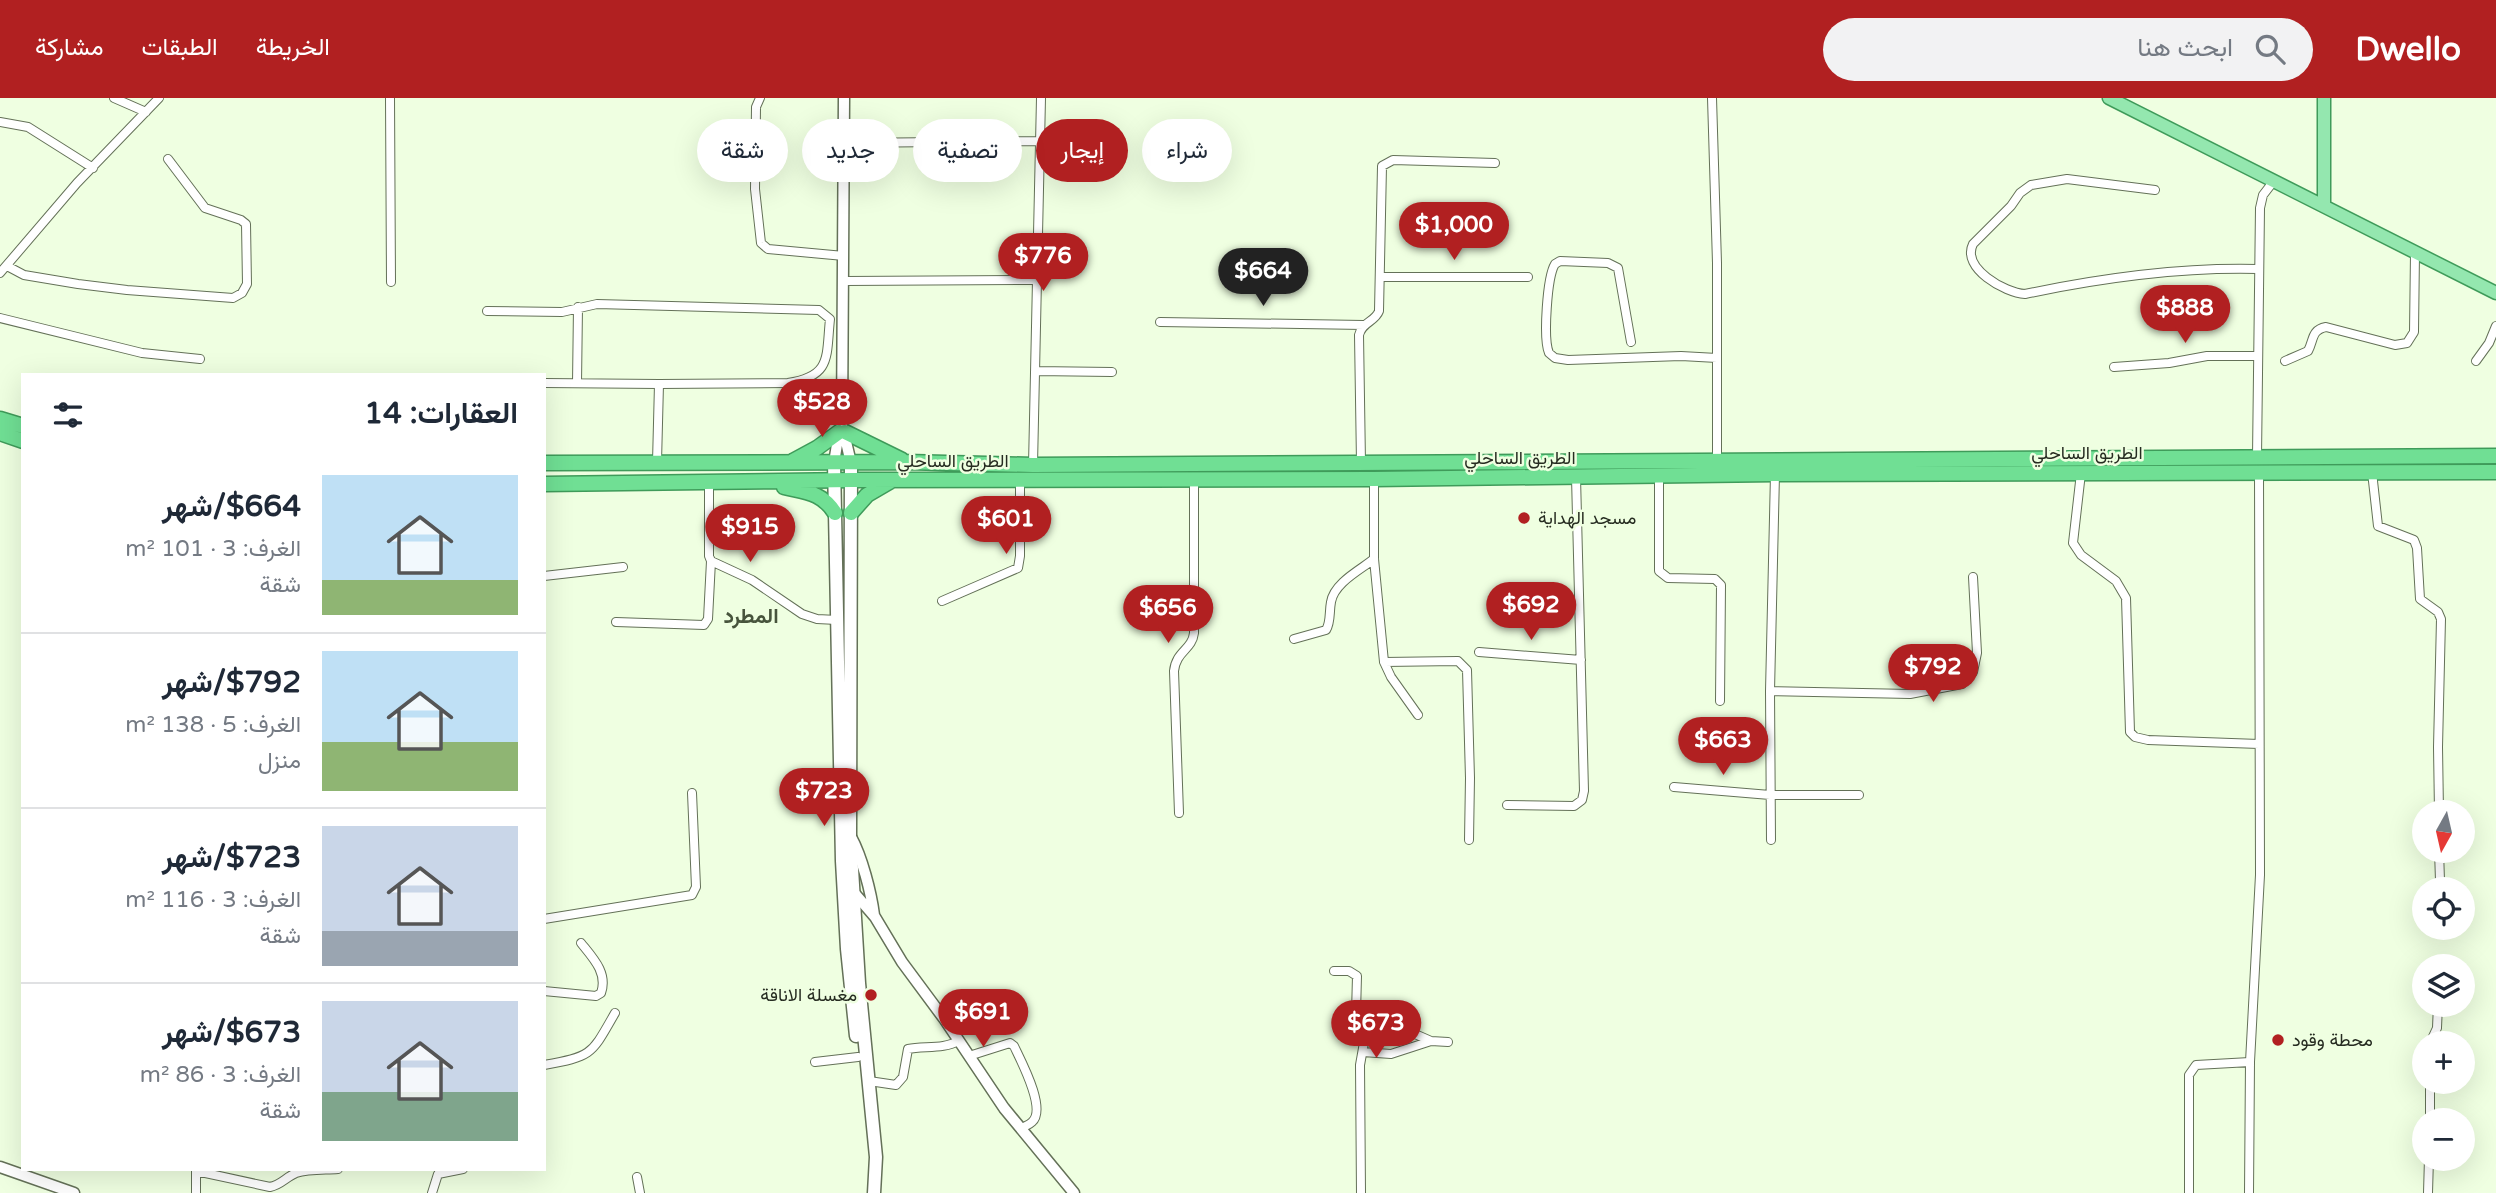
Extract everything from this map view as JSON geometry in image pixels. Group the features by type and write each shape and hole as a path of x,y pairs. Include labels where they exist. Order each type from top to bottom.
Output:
{"highway":[{"path":"0,419 21,425"},
{"path":"791,462 817,449 842,430 906,462"},
{"path":"0,433 21,440"},
{"name":"الطريق الساحلي","path":"546,484 2081,473 2397,457 2496,456"},
{"path":"2395,472 2397,457"},
{"name":"الطريق الساحلي","path":"546,464 906,462 1032,465 1717,461 2258,465 2372,472 2496,472"},
{"path":"851,513 867,495 892,480"},
{"path":"770,481 778,486 810,492 822,498 835,513"}],"main road":[{"path":"2109,98 2496,293"},
{"path":"2324,98 2324,205"},
{"path":"834,463 837,620 848,887 876,1157 874,1193"},
{"path":"851,463 847,949 868,1149 867,1193"}],"street":[{"path":"114,98 146,112"},
{"path":"159,98 77,183 3,270 127,290 233,298 242,293 247,284 246,224 242,219 205,208 168,159"},
{"path":"390,98 391,282"},
{"path":"760,98 756,107 755,178 761,243 768,249 844,256"},
{"path":"844,98 844,119"},
{"path":"1041,98 1041,119"},
{"path":"1712,98 1717,263 1717,461"},
{"path":"0,121 28,127 93,168"},
{"path":"899,142 1036,141"},
{"path":"1361,463 1359,335 1364,325 1380,311 1381,166 1393,160 1495,163"},
{"path":"2155,190 2067,179 2031,186 2020,193 2011,206 1973,244 1969,251 1971,260 1981,272 2013,293 2025,294 2105,279 2197,270 2258,270"},
{"path":"2249,1193 2250,1062 2260,875 2258,270 2260,202 2273,181"},
{"path":"834,463 842,430 844,182"},
{"path":"1032,465 1039,182"},
{"path":"2285,361 2308,351 2318,328 2326,327 2395,345 2407,343 2414,332 2415,253"},
{"path":"1631,342 1618,268 1608,263 1560,261 1555,264 1551,275 1546,337 1549,353 1555,358 1717,358"},
{"path":"1380,277 1528,277"},
{"path":"844,281 1037,280"},
{"path":"487,311 562,312 597,304 819,310 830,319 826,355 821,371 807,380 789,383 546,383"},
{"path":"578,307 578,383"},
{"path":"0,317 142,354 200,359"},
{"path":"1160,321 1364,325"},
{"path":"2476,361 2489,343 2496,326"},
{"path":"2114,368 2207,356 2257,356"},
{"path":"1035,371 1112,372"},
{"path":"657,462 659,384"},
{"path":"842,430 851,463"},
{"path":"2372,472 2378,526 2414,540 2417,548 2420,599 2438,612 2441,618 2439,800"},
{"path":"2081,473 2073,543 2081,555 2116,581 2126,598 2130,732 2135,737 2148,740 2259,744"},
{"path":"1771,840 1770,691 1775,474"},
{"path":"1659,476 1659,572 1668,578 1715,579 1721,585 1720,701"},
{"path":"1507,805 1574,806 1582,800 1584,791 1576,477"},
{"path":"1374,479 1374,559 1384,662 1391,677 1418,715"},
{"path":"942,601 1018,568 1020,480"},
{"path":"1180,813 1174,671 1176,658 1193,640 1194,633 1194,480"},
{"path":"615,622 704,625 708,619 711,561 709,482"},
{"path":"1294,639 1326,631 1335,591 1374,559"},
{"path":"711,561 752,580 802,614 817,619 837,620"},
{"path":"546,576 623,567"},
{"path":"1770,691 1910,694 1962,684 1973,672 1977,653 1973,577"},
{"path":"1479,652 1581,660"},
{"path":"1384,662 1458,661 1467,670 1471,778 1469,840"},
{"path":"1674,788 1770,795 1859,795"},
{"path":"546,919 692,895 696,887 692,793"},
{"path":"850,836 857,847 870,889 875,917"},
{"path":"848,887 875,917 902,962 1004,1108 1074,1193"},
{"path":"546,991 596,996 601,993 603,984 599,965 581,943"},
{"path":"1335,971 1349,971 1357,976 1356,1013 1365,1037 1360,1065 1361,1193"},
{"path":"546,1065 580,1058 596,1047 615,1013"},
{"path":"1361,1024 1399,1027 1431,1041 1448,1042"},
{"path":"869,1081 896,1085 903,1077 908,1049 931,1045 950,1046 958,1041"},
{"path":"1363,1052 1391,1054 1431,1041"},
{"path":"969,1056 1010,1043 1013,1046 1035,1097 1037,1114 1032,1122 1022,1128"},
{"path":"815,1062 858,1057"},
{"path":"2189,1193 2189,1075 2196,1065 2250,1062"},
{"path":"0,1167 30,1173 74,1193"},
{"path":"196,1171 196,1193"},
{"path":"200,1171 270,1187 280,1185 293,1174 305,1171"},
{"path":"432,1193 438,1174 453,1171"},
{"path":"2428,1193 2429,1171"},
{"path":"637,1177 640,1193"}],"place":[{"name":"مسجد الهداية","path":"1524,518"},
{"name":"مغسلة الاناقة","path":"871,995"},
{"name":"محطة وقود","path":"2278,1040"}],"district":[{"name":"المطرد","path":"751,616"}]}
